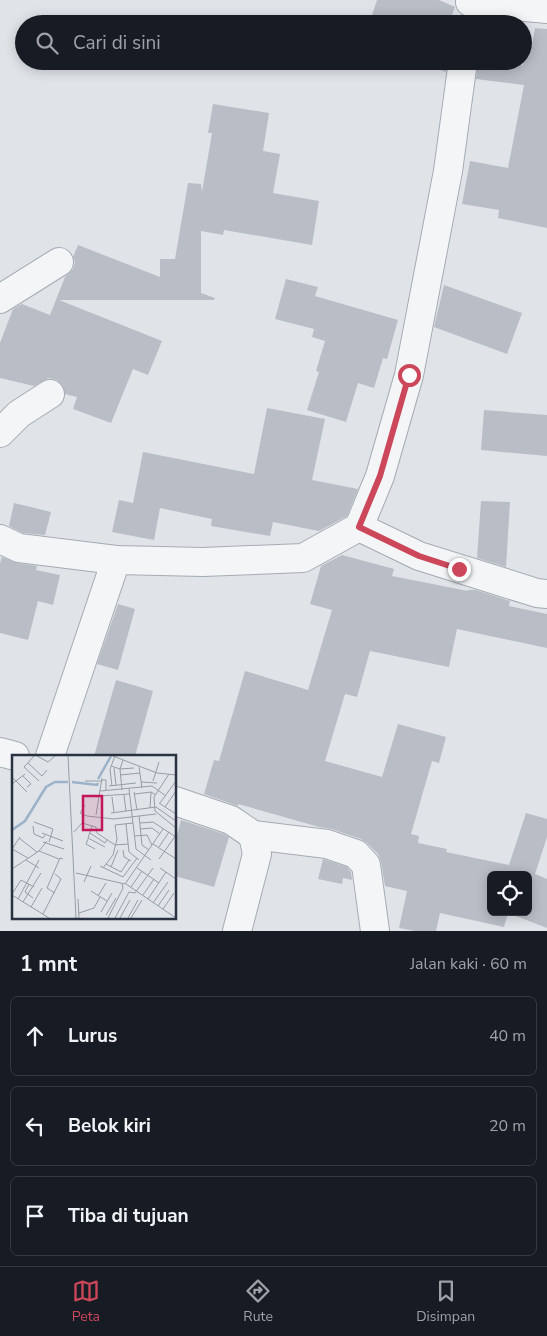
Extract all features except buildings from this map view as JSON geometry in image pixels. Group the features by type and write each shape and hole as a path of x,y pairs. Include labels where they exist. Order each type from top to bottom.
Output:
{"street":[{"path":"470,8 547,9"},
{"path":"0,539 19,548 116,560 203,562 303,558 359,527 380,476 409,375 448,171 462,70"},
{"path":"0,299 59,262"},
{"path":"0,433 19,414 50,394"},
{"path":"359,527 419,556 547,594"},
{"path":"50,755 116,560"},
{"path":"176,801 198,807 231,820 253,834 327,844 356,854 366,865 375,931"},
{"path":"237,931 257,854 253,834"}],"route":[{"path":"409,375 380,476 359,527 419,556 459,569"}]}
